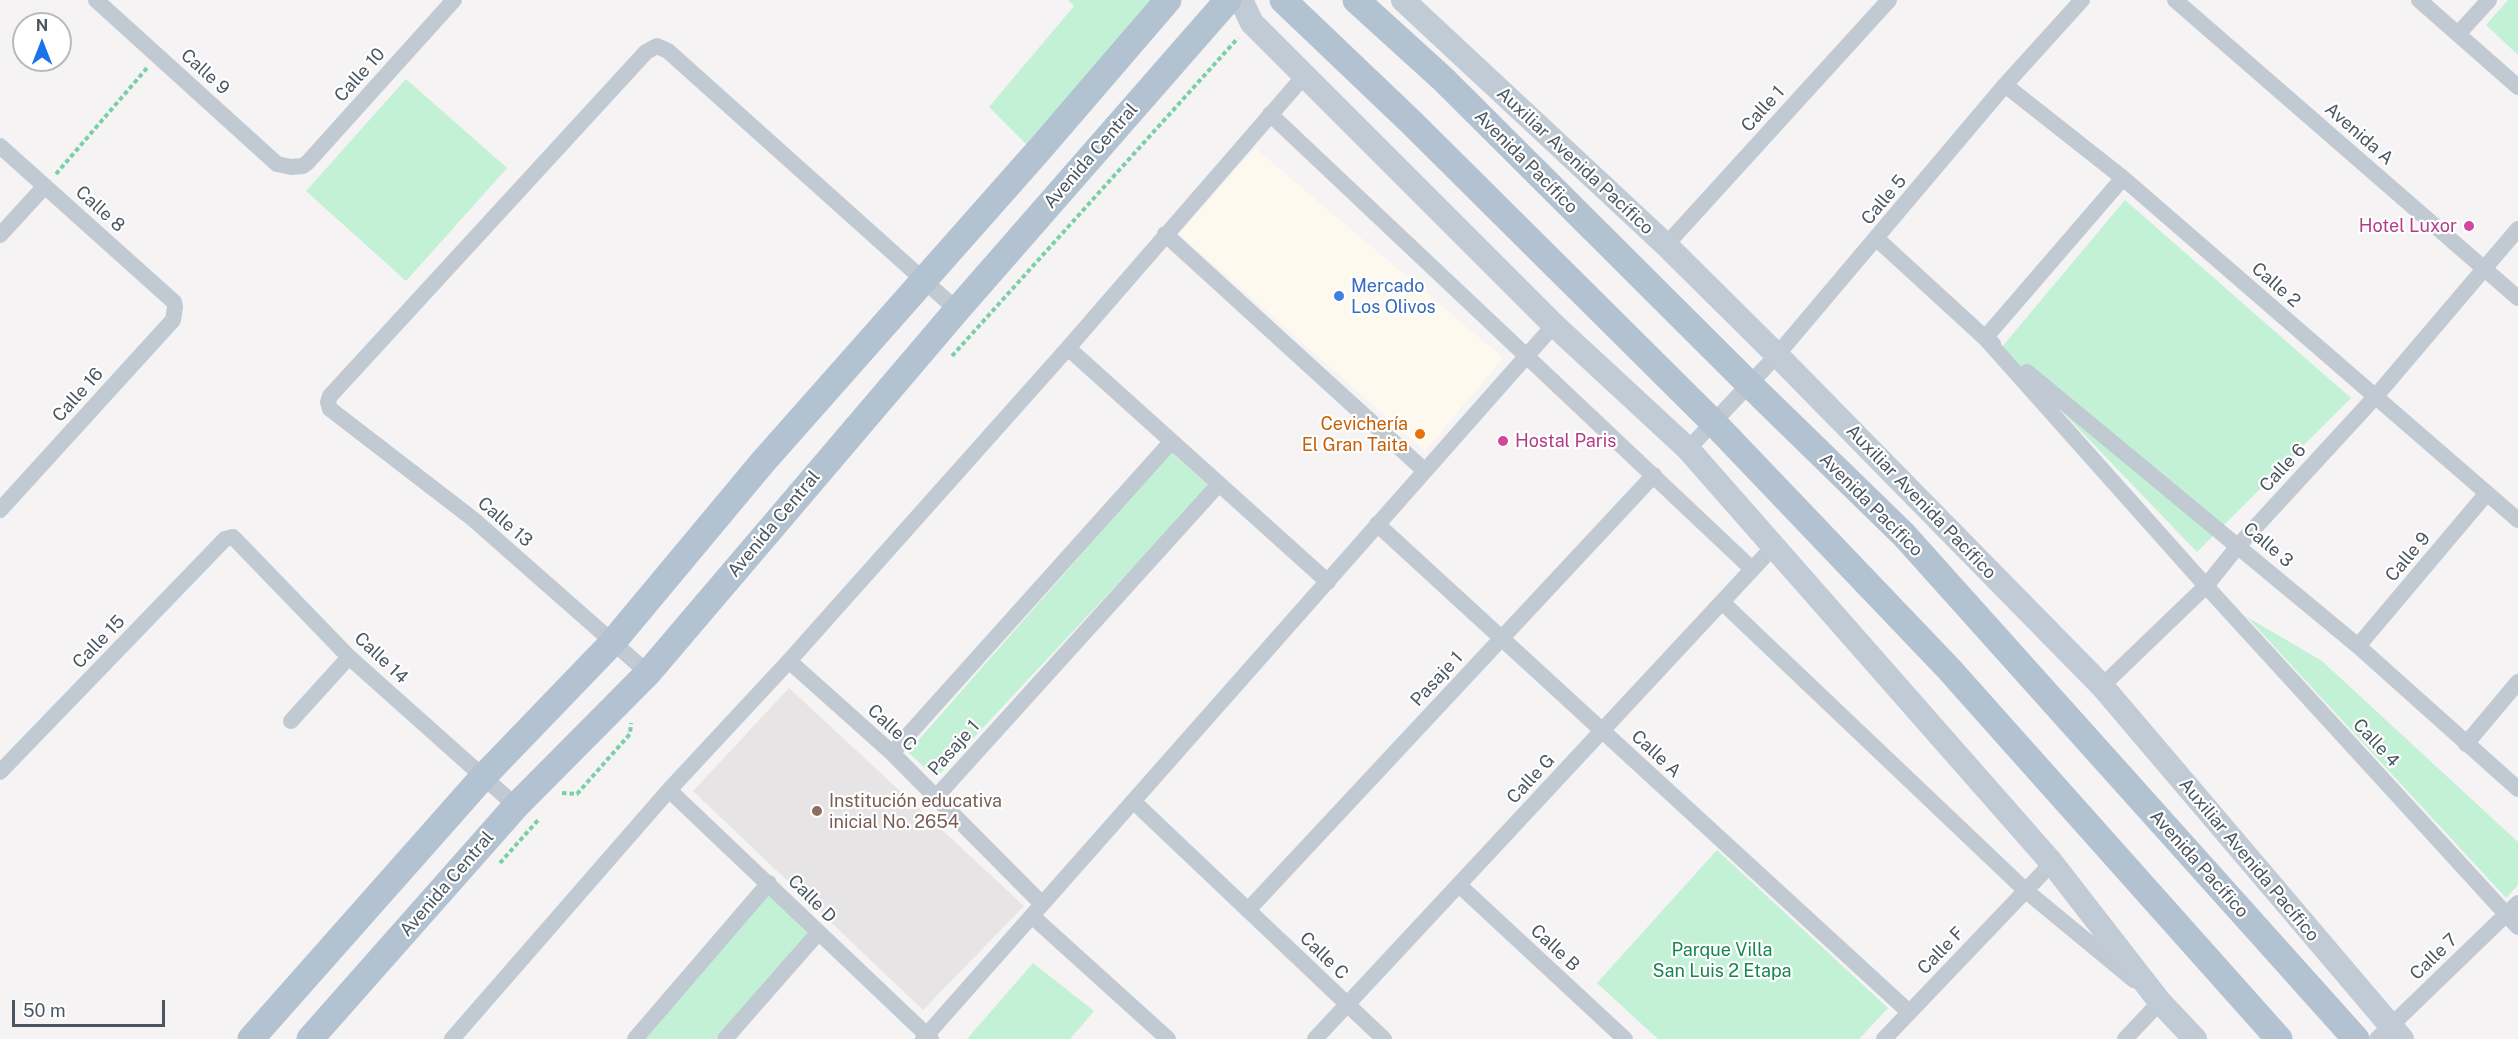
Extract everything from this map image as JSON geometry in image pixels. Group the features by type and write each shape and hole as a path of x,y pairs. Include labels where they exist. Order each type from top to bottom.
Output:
{"main road":[{"path":"251,1039 483,777 612,643 762,463 1168,0"},
{"name":"Avenida Central","path":"310,1039 516,806 648,673 957,310 1228,0"},
{"path":"1241,0 1252,23 1554,325 1688,449 2052,862 2160,1002 2195,1039"},
{"path":"1283,0 1412,123 1714,423 1949,669 2279,1039"},
{"name":"Avenida Pacífico","path":"1356,0 1443,79 1904,535 2355,1039"},
{"name":"Auxiliar Avenida Pacífico","path":"1402,0 1666,245 2102,686 2390,1035"}],"street":[{"name":"Calle 9","path":"96,0 278,164 291,167"},
{"name":"Calle 10","path":"291,167 308,162 454,0"},
{"name":"Calle 1","path":"1666,245 1889,0"},
{"name":"Calle 5","path":"1714,423 1777,355 2005,85 2082,0"},
{"name":"Avenida A","path":"2175,0 2518,298"},
{"path":"2419,0 2518,87"},
{"path":"2458,34 2489,0"},
{"name":"Calle 13","path":"648,673 473,519 330,409 328,402 330,396 646,52 657,46 668,51 924,280"},
{"path":"452,1039 669,790 789,661 1068,348 1305,75"},
{"name":"Calle 2","path":"2005,85 2123,178 2518,520"},
{"path":"1270,114 1526,357 1654,474 1752,569"},
{"name":"Calle 8","path":"0,146 174,302"},
{"path":"1985,338 2123,178"},
{"path":"0,235 45,186"},
{"name":"Calle 6","path":"2102,686 2206,586 2238,546 2376,396 2518,229"},
{"path":"1165,234 1425,471"},
{"name":"Calle 3","path":"1877,239 1985,338 2358,646 2518,789"},
{"path":"924,280 957,310"},
{"name":"Calle 16","path":"0,510 173,320 176,312 174,302"},
{"path":"927,1038 1037,910 1554,325"},
{"name":"Calle 3","path":"1985,338 2206,586"},
{"path":"1068,348 1328,582"},
{"path":"1688,449 1714,423"},
{"path":"892,753 1171,442"},
{"name":"Pasaje 1","path":"1248,910 1654,474"},
{"name":"Pasaje 1","path":"936,797 1219,484"},
{"name":"Calle 9","path":"2358,646 2487,493"},
{"name":"Calle A","path":"1377,524 1909,1012"},
{"name":"Calle 14","path":"225,539 235,538 349,657 516,806"},
{"name":"Calle 15","path":"0,772 225,539"},
{"name":"Calle G","path":"1316,1039 1774,546"},
{"name":"Calle 4","path":"2206,586 2512,908 2518,927"},
{"path":"1722,602 2025,890 2160,1002 2125,1039"},
{"path":"291,721 349,657"},
{"name":"Calle C","path":"789,661 892,753 936,797 1037,910"},
{"path":"2466,744 2518,682"},
{"name":"Calle D","path":"669,790 769,883 927,1038"},
{"name":"Calle C","path":"1133,801 1384,1039"},
{"name":"Calle F","path":"1884,1039 2052,862"},
{"path":"635,1039 769,883"},
{"name":"Calle B","path":"1459,885 1625,1039"},
{"name":"Calle 7","path":"2390,1035 2512,908"},
{"path":"1037,910 1168,1039"},
{"path":"725,1039 818,933"}],"path":[{"path":"45,186 157,56"}],"shaded area":[{"name":"Mercado Los Olivos","path":"1255,148 1503,358 1425,451 1179,234"},
{"path":"789,688 1024,906 923,1010 693,791"}],"green space":[{"path":"1068,0 1152,0 1026,144 989,107 1074,6"},
{"path":"2508,0 2518,0 2518,55 2486,25"},
{"path":"406,79 507,168 406,281 306,191"},
{"path":"2125,200 2351,398 2197,552 2001,348"},
{"path":"1171,452 1209,486 936,778 908,752"},
{"path":"2247,617 2322,661 2518,842 2518,885 2506,898"},
{"name":"Parque Villa San Luis 2 Etapa","path":"1717,850 1888,1008 1859,1039 1658,1039 1597,983"},
{"path":"768,893 809,934 715,1039 645,1039"},
{"path":"1033,963 1094,1011 1070,1039 967,1039"}],"place":[{"name":"Hotel Luxor","path":"2469,226"},
{"name":"Mercado Los Olivos","path":"1339,296"},
{"name":"Cevichería El Gran Taita","path":"1420,434"},
{"name":"Hostal Paris","path":"1503,441"},
{"name":"Institución educativa inicial No. 2654","path":"817,811"}]}
